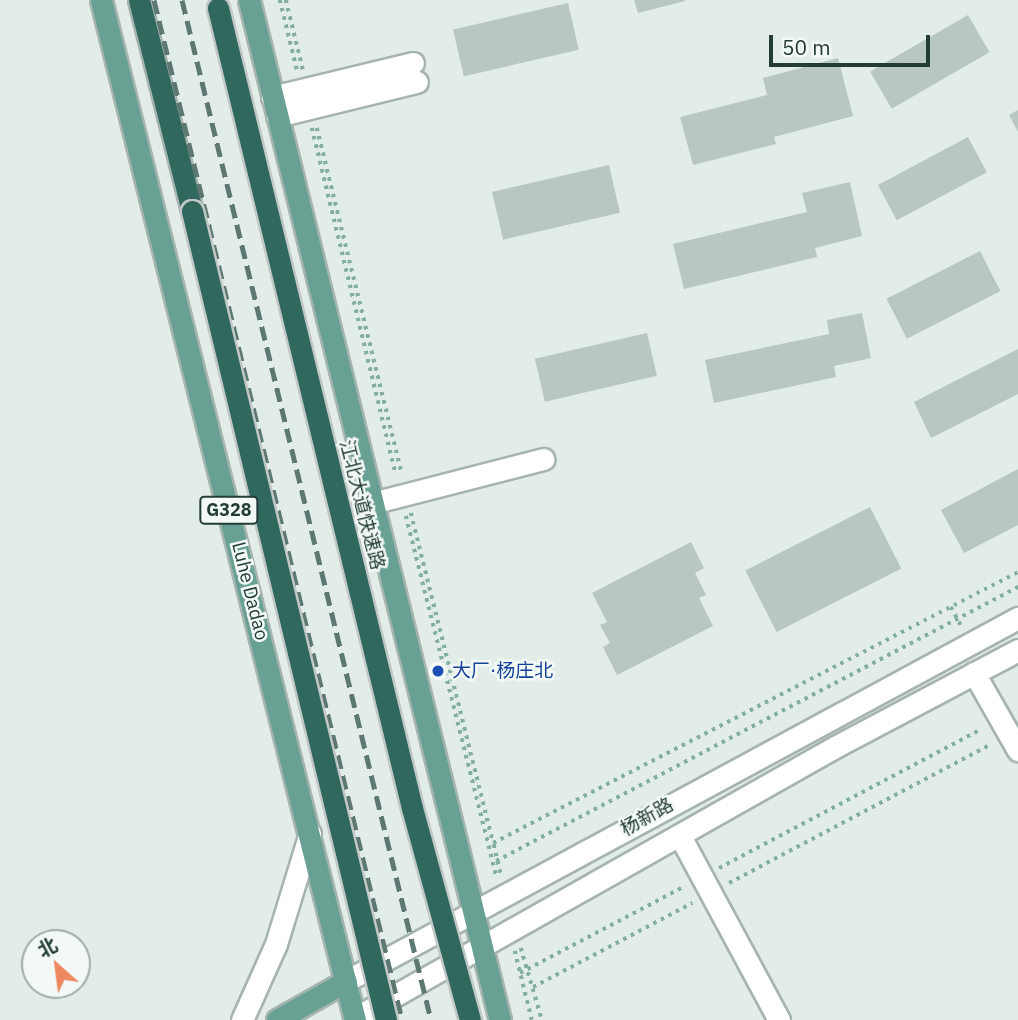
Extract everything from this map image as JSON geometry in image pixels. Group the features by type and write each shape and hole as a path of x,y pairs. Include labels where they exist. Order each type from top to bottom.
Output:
{"highway":[{"name":"G328","path":"139,0 386,1020"},
{"name":"江北大道快速路","path":"217,4 412,808 470,1020"}],"main road":[{"name":"Luhe Dadao","path":"101,0 310,833 354,1019"},
{"path":"248,0 500,1020"},
{"name":"杨新路","path":"278,1020 346,981"}],"street":[{"path":"275,107 415,72"},
{"path":"372,503 543,459"},
{"name":"杨新路","path":"346,981 506,896 820,721 1018,618"},
{"name":"杨新路","path":"354,1019 1018,650"},
{"path":"974,673 1009,735"},
{"path":"242,1020 276,944 310,833"},
{"path":"680,836 779,1020"}],"path":[{"path":"286,0 493,843 495,861 506,896"},
{"path":"493,843 1018,572"},
{"path":"495,861 1018,587"},
{"path":"520,973 1009,735"},
{"path":"533,987 707,884 1009,735"},
{"path":"516,931 542,1020"}],"building":[{"path":"634,0 685,0 685,1 638,13"},
{"path":"568,3 579,50 464,76 453,30"},
{"path":"968,15 990,52 892,109 870,72"},
{"path":"838,58 853,116 774,137 776,144 693,165 680,117 767,95 763,78"},
{"path":"1018,110 1018,132 1009,115"},
{"path":"968,137 987,172 897,220 878,185"},
{"path":"609,165 620,213 503,240 492,192"},
{"path":"850,182 862,236 815,248 817,257 684,289 673,244 807,212 802,193"},
{"path":"980,251 1000,291 907,339 886,299"},
{"path":"862,313 871,358 834,366 836,377 714,403 705,360 829,334 827,320"},
{"path":"647,333 657,376 545,402 535,359"},
{"path":"1018,349 1018,394 931,438 914,402"},
{"path":"1018,469 1018,525 964,553 941,510"},
{"path":"870,507 901,568 777,632 745,571"},
{"path":"691,542 704,568 695,573 706,595 699,598 713,626 617,675 603,647 610,643 600,625 607,622 592,593"}],"railway":[{"path":"154,0 402,1020"},
{"path":"182,0 431,1020"}],"place":[{"name":"大厂·杨庄北","path":"438,671"}]}
